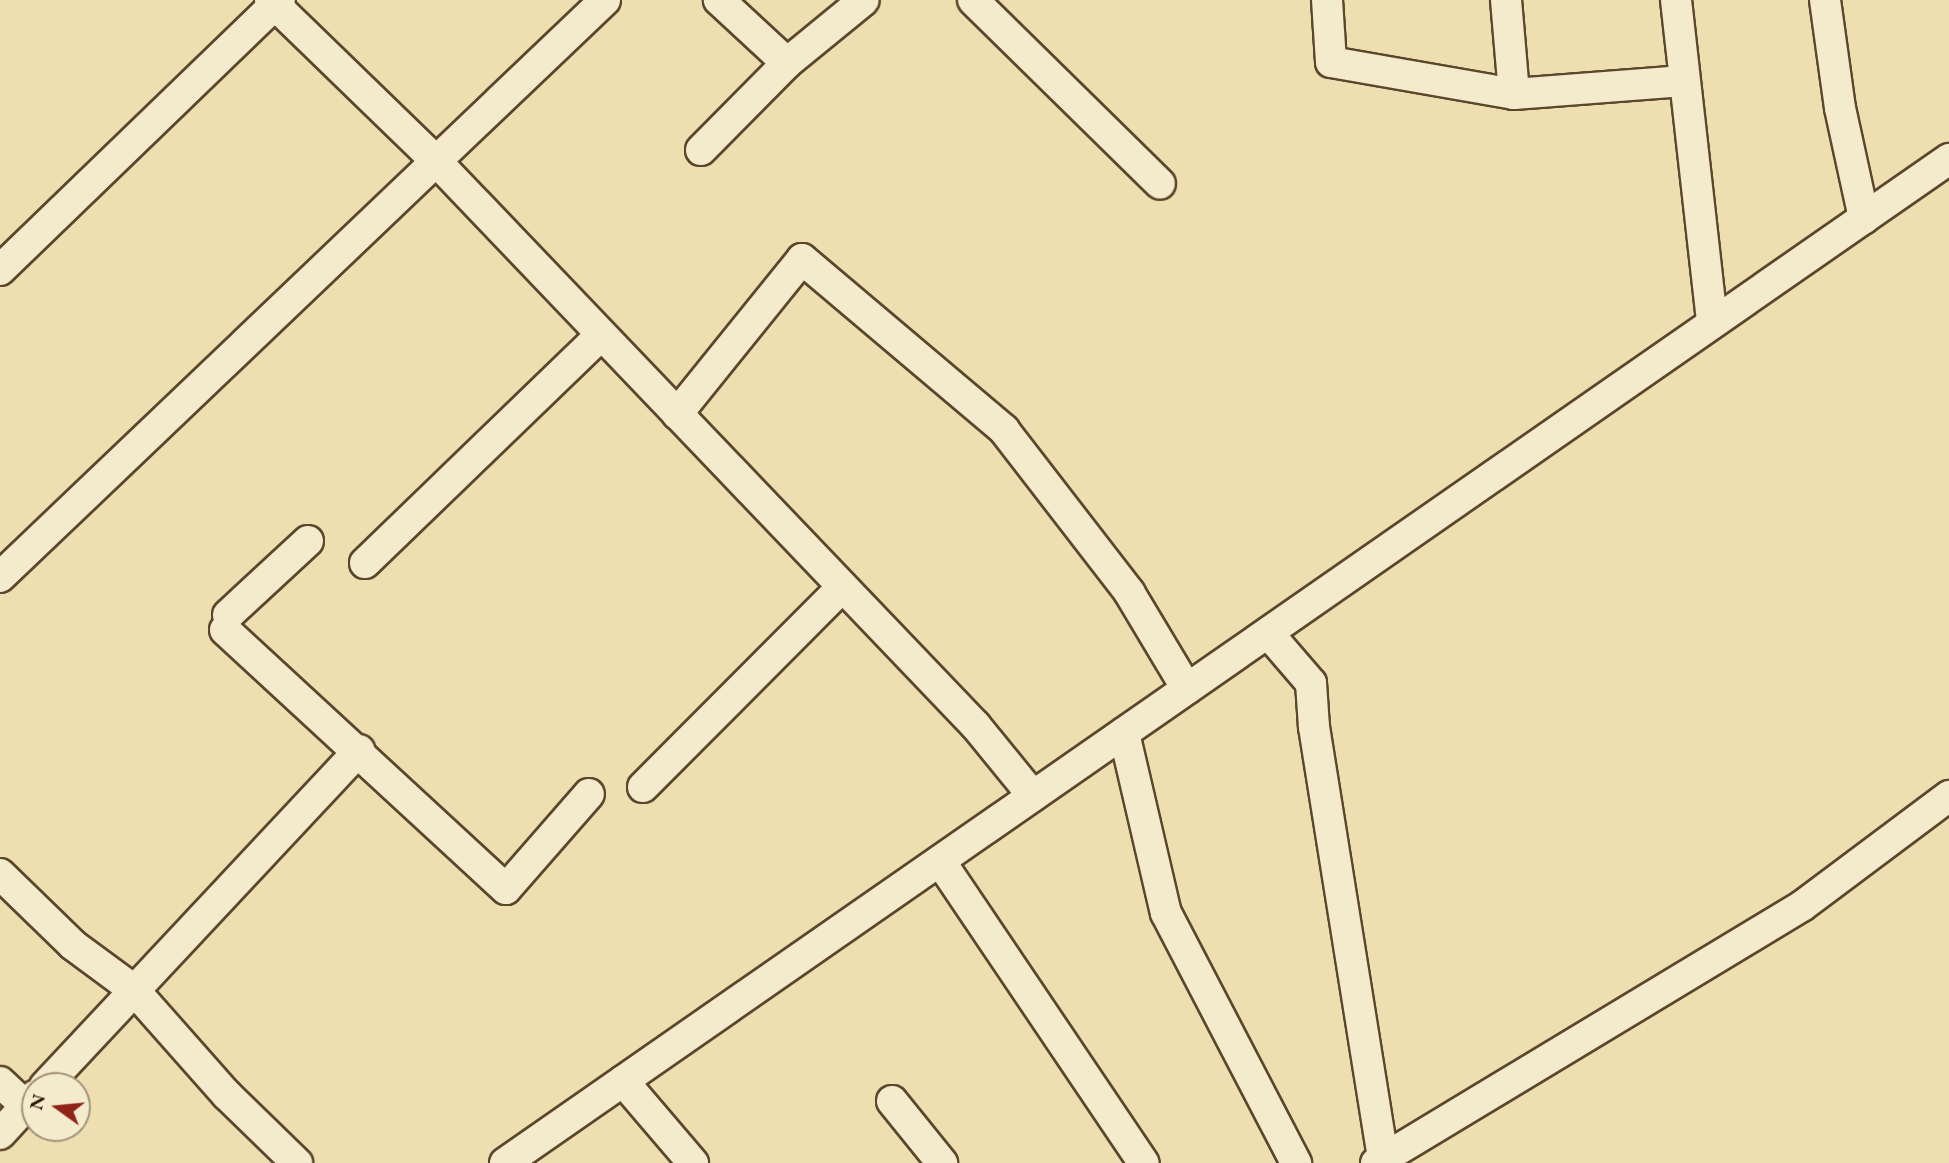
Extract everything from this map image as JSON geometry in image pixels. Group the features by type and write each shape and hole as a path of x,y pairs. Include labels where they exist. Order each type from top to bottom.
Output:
{"street":[{"path":"0,577 605,0"},
{"path":"719,0 787,63"},
{"path":"701,150 787,63 864,0"},
{"path":"973,0 1160,184"},
{"path":"1327,0 1331,62 1514,94 1684,81"},
{"path":"1506,0 1514,94"},
{"path":"1676,0 1713,322"},
{"path":"1825,0 1840,108 1864,218"},
{"path":"0,270 275,2 437,162 976,726 1033,796"},
{"path":"505,1163 1949,159"},
{"path":"677,414 802,258 1004,430 1129,593 1187,689"},
{"path":"365,563 601,335"},
{"path":"308,541 226,622 506,889 589,794"},
{"path":"643,787 842,587"},
{"path":"1268,633 1311,683 1314,727 1380,1161 1802,906 1949,796"},
{"path":"1124,733 1166,913 1296,1163"},
{"path":"57,1072 359,750"},
{"path":"940,861 1144,1163"},
{"path":"0,874 73,946 134,990 227,1095 297,1163"},
{"path":"623,1081 693,1163"},
{"path":"0,1082 21,1090"},
{"path":"892,1101 942,1163"},
{"path":"0,1134 21,1111"}]}
